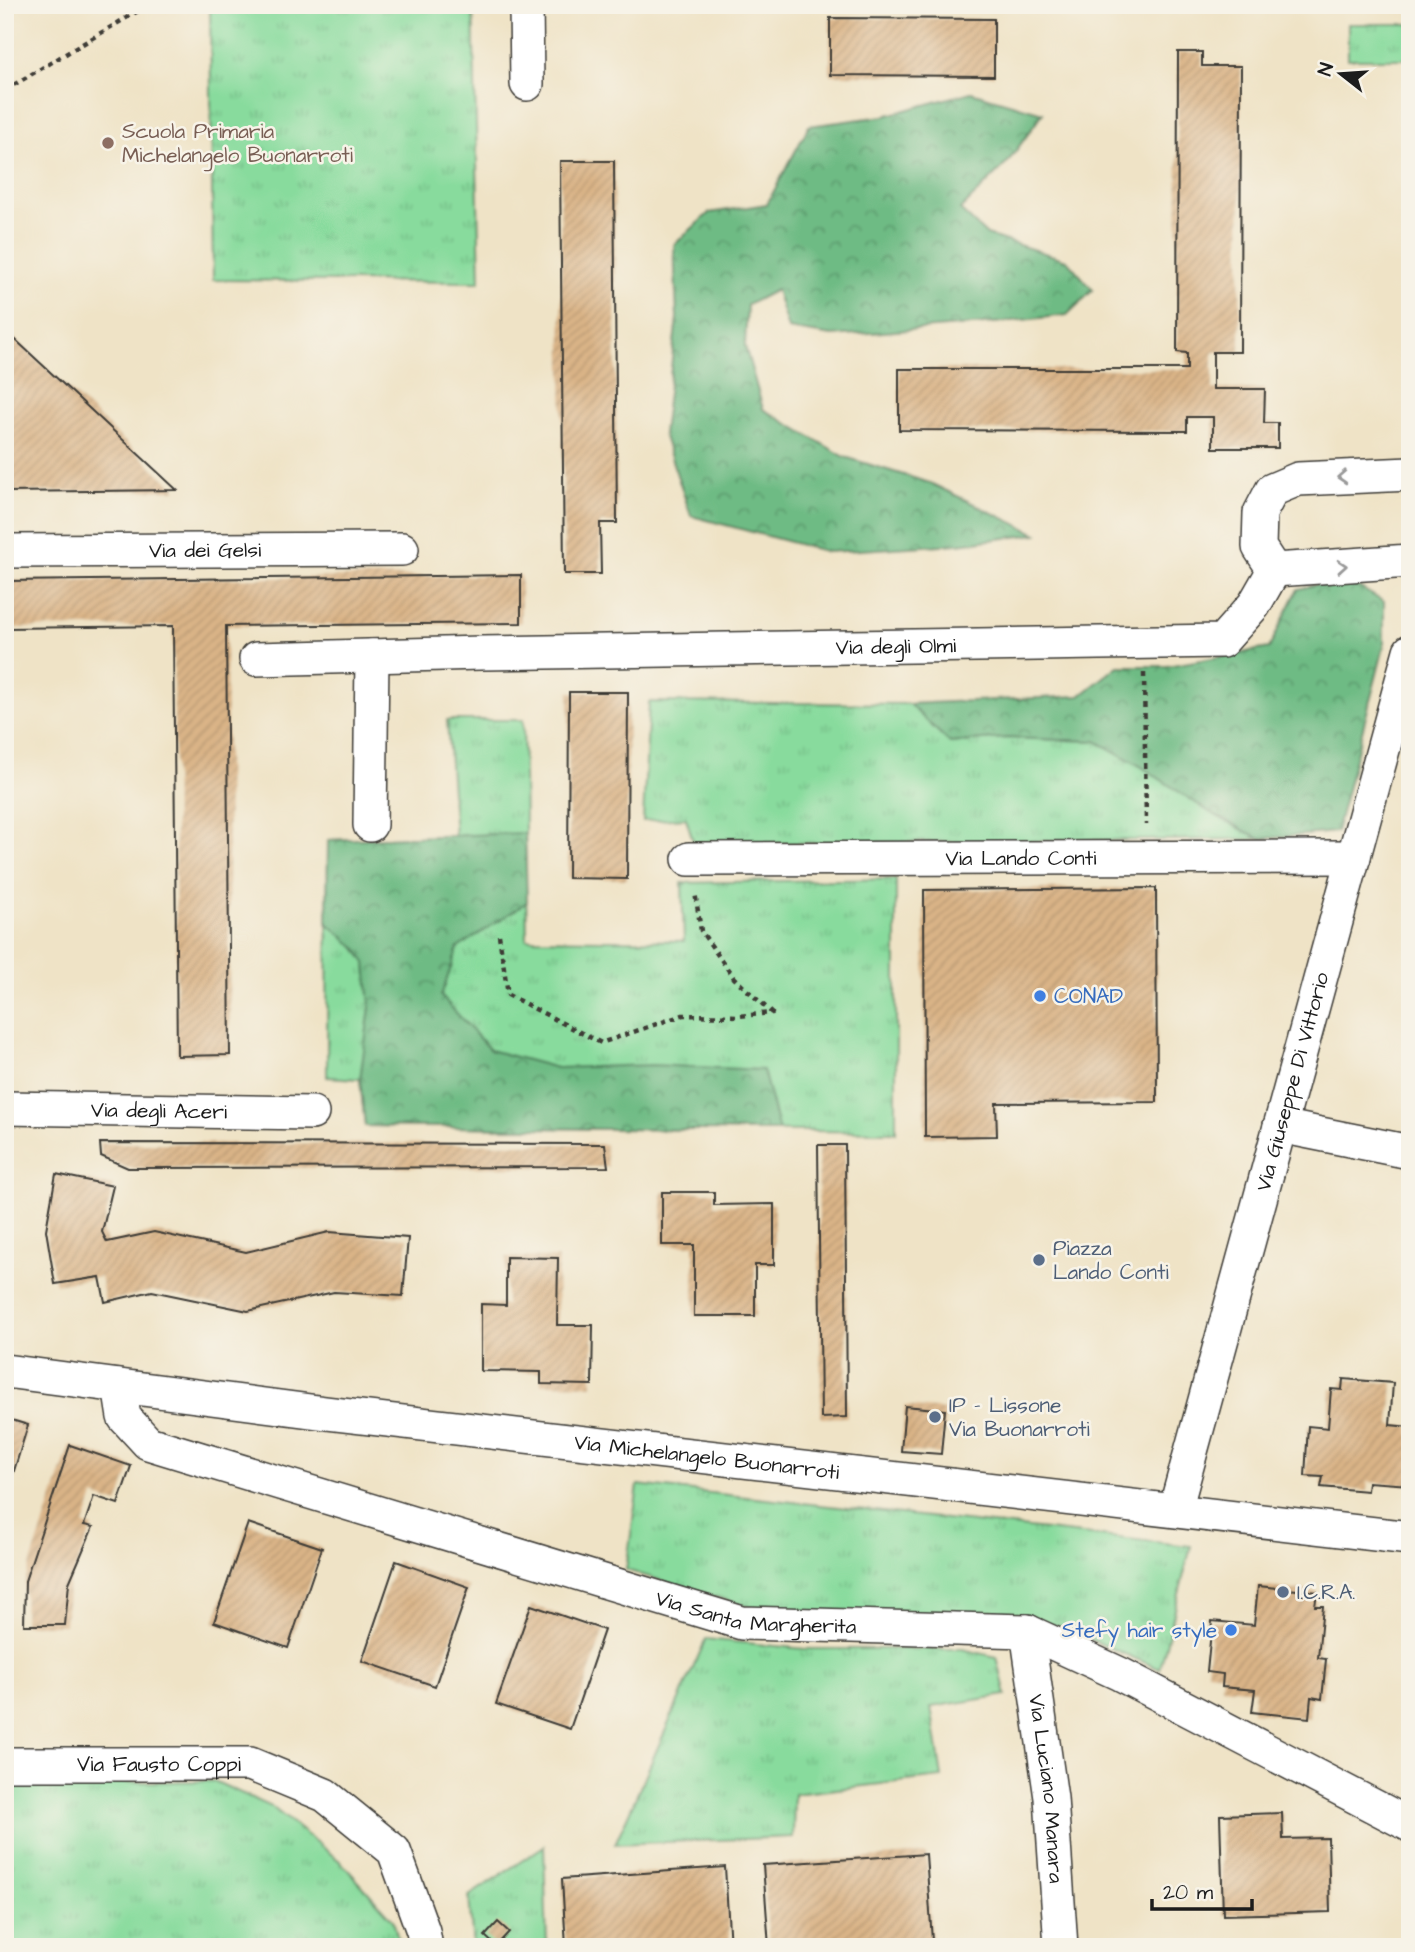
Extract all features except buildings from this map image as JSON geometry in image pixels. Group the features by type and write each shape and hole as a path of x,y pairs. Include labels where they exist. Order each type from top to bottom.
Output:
{"street":[{"path":"526,5 527,84"},
{"path":"1410,474 1298,479 1272,490 1260,513 1259,547 1274,570 1410,561"},
{"name":"Via dei Gelsi","path":"5,551 402,549"},
{"name":"Via degli Olmi","path":"256,659 1222,641 1254,605 1274,570"},
{"name":"Via Giuseppe Di Vittorio","path":"1175,1510 1410,651"},
{"path":"370,825 372,656"},
{"name":"Via Lando Conti","path":"689,859 1354,857"},
{"name":"Via degli Aceri","path":"5,1108 313,1113"},
{"path":"1280,1126 1410,1152"},
{"name":"Via Michelangelo Buonarroti","path":"5,1371 326,1413 1410,1538"},
{"name":"Via Santa Margherita","path":"119,1386 124,1417 148,1443 742,1623 1027,1631 1120,1674 1410,1825"},
{"name":"Via Luciano Manara","path":"1027,1631 1051,1798 1061,1947"},
{"name":"Via Fausto Coppi","path":"5,1764 250,1764 325,1796 394,1851 423,1931 426,1947"}],"path":[{"path":"5,90 148,5"},
{"path":"1143,642 1146,858"},
{"path":"499,935 508,995 601,1043 683,1015 739,1016 772,1013 734,978 701,931 689,859"}],"green space":[{"path":"210,5 473,5 480,282 213,280"},
{"path":"1348,24 1410,24 1410,59 1348,59"},
{"path":"971,92 1043,113 1007,163 960,210 987,235 1067,260 1093,290 1067,315 832,336 788,329 776,290 747,305 745,346 763,409 845,457 930,483 1037,534 958,544 828,552 691,516 663,434 677,318 674,245 709,213 767,204 809,126 884,116"},
{"path":"1344,578 1384,602 1384,647 1336,832 1260,839 1211,813 1142,767 1096,741 1005,738 950,743 909,704 1080,696 1118,666 1167,666 1269,648 1298,589"},
{"path":"649,702 909,704 950,743 1005,738 1096,741 1142,767 1211,813 1260,839 694,844 686,818 643,821"},
{"path":"447,720 523,720 527,939 684,941 682,883 896,879 896,1132 365,1126 360,1079 327,1077 328,840 455,836"},
{"path":"525,833 527,902 458,948 441,996 490,1050 557,1068 652,1065 763,1070 779,1131 365,1126 360,1079 370,1007 366,963 356,948 327,923 328,840"},
{"path":"638,1485 1191,1546 1160,1669 1059,1626 1000,1617 766,1612 626,1570"},
{"path":"706,1639 805,1649 962,1649 997,1657 1006,1695 931,1707 942,1777 794,1794 793,1837 615,1844"},
{"path":"214,1781 272,1807 341,1862 393,1920 400,1947 5,1947 5,1784"},
{"path":"544,1846 547,1947 473,1947 469,1896"}],"place":[{"name":"Scuola Primaria Michelangelo Buonarroti","path":"108,143"},
{"name":"CONAD","path":"1040,996"},
{"name":"Piazza Lando Conti","path":"1039,1260"},
{"name":"IP - Lissone Via Buonarroti","path":"935,1417"},
{"name":"I.C.R.A.","path":"1283,1592"},
{"name":"Stefy hair style","path":"1231,1630"}]}
